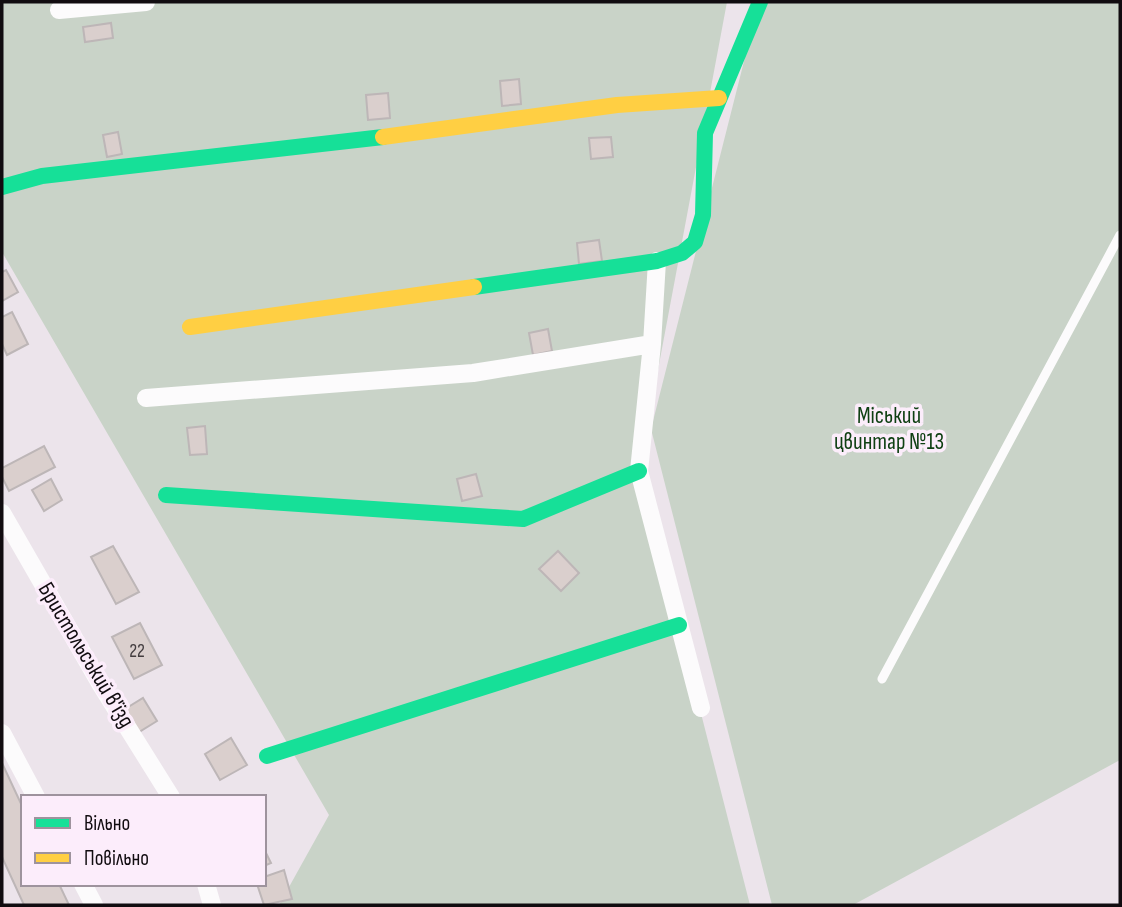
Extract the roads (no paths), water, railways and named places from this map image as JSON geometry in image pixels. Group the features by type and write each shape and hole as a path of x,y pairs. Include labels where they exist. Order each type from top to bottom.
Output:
{"street":[{"path":"59,10 146,2"},
{"path":"190,327 657,261 689,248 698,234 703,215 705,133 760,2"},
{"path":"2,187 42,176 300,148 617,105 719,98"},
{"path":"657,261 652,344 639,471 701,708"},
{"path":"146,398 473,373 652,344"},
{"path":"166,495 523,519 639,471"},
{"name":"Бристольський в'їзд","path":"2,513 101,685 170,795"},
{"path":"267,756 679,625"},
{"path":"2,733 35,795"},
{"path":"84,886 94,905"},
{"path":"207,886 212,905"}],"lane":[{"path":"881,679 1120,235"}],"park label":[{"name":"Міський цвинтар №13","path":"889,429"}]}
